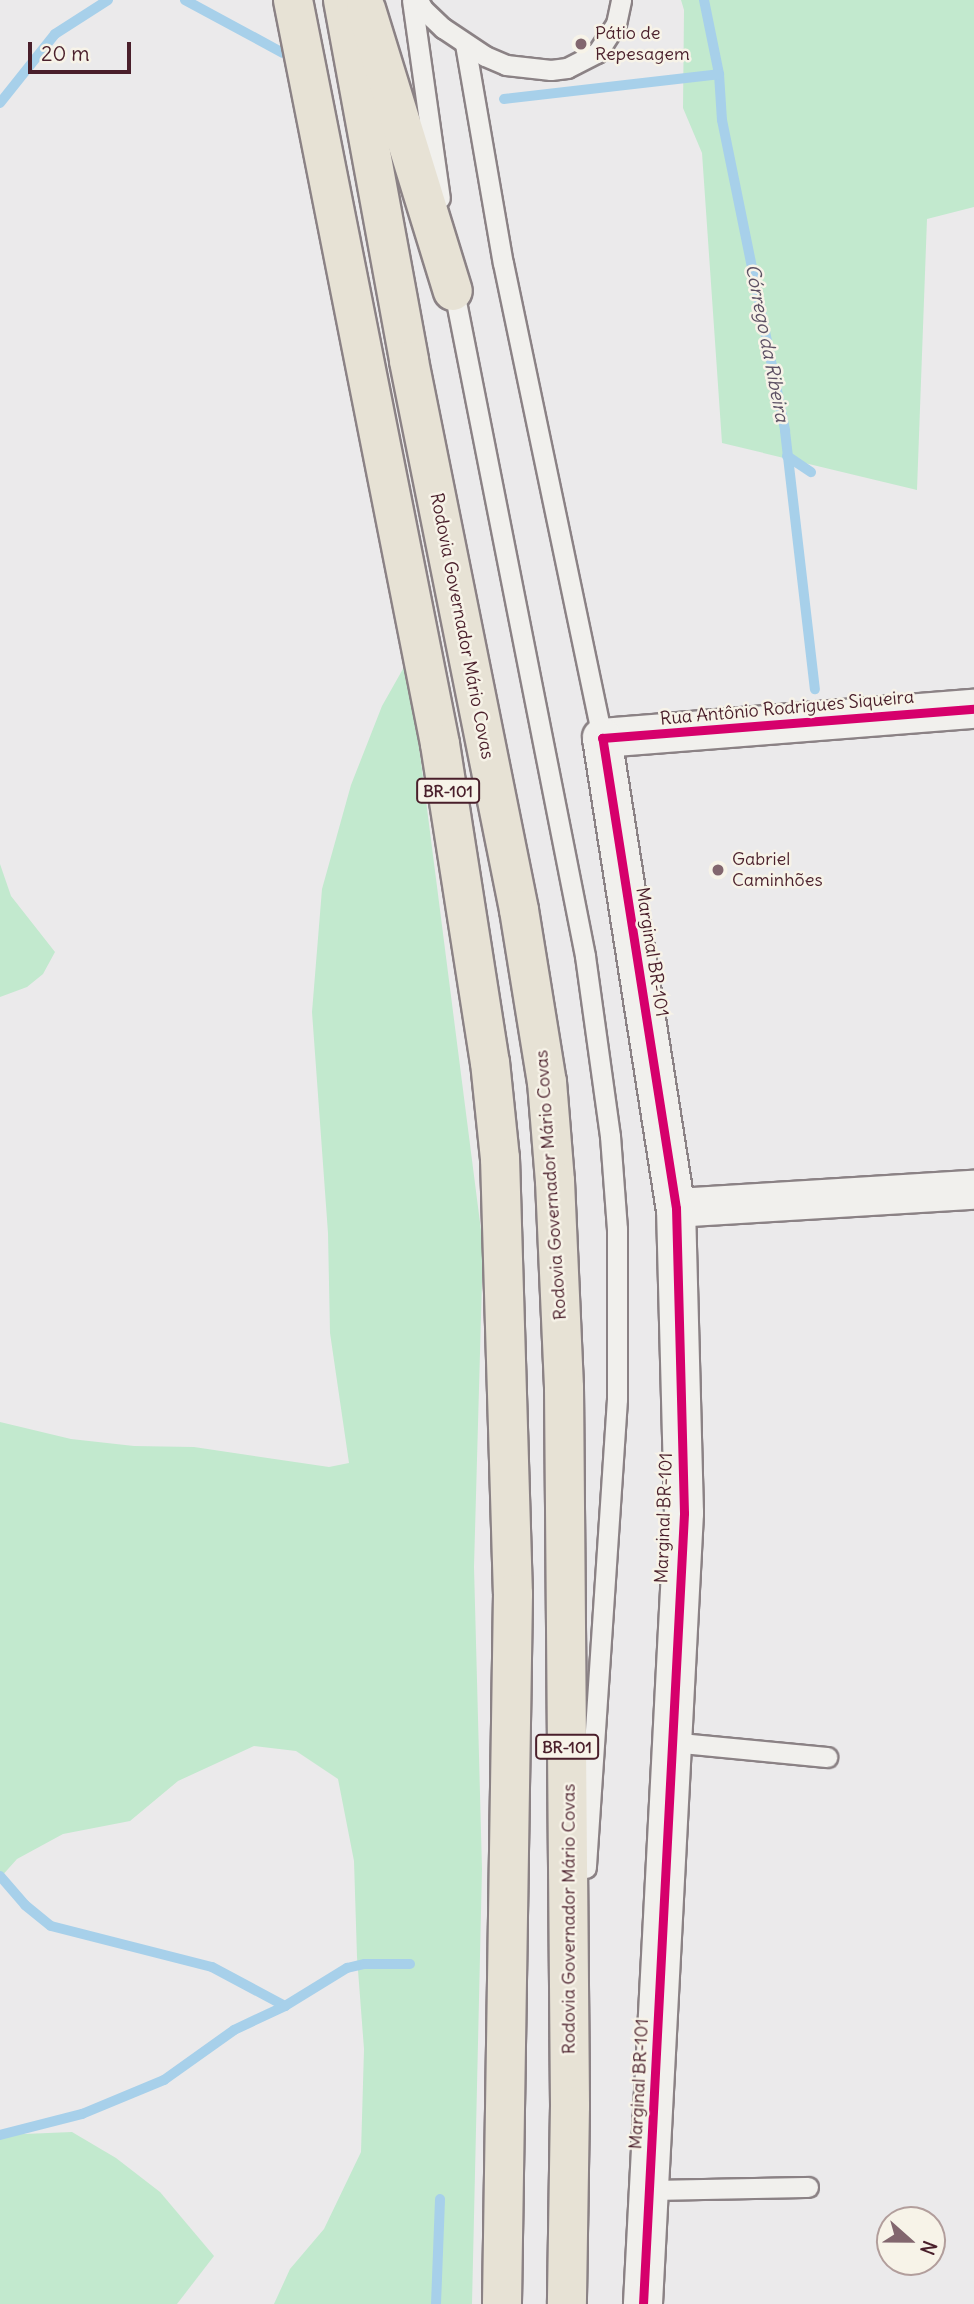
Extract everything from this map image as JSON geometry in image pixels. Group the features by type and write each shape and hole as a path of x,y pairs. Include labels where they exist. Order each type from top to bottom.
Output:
{"highway":[{"name":"BR-101","path":"293,0 440,744 490,1062 500,1158 513,1594 502,2304"},
{"name":"Rodovia Governador Mário Covas","path":"343,0 409,361 519,910 547,1082 555,1181 564,1388 570,2106 567,2304"},
{"path":"363,0 453,291"}],"street":[{"name":"Rua Antônio Rodrigues Siqueira","path":"602,738 974,709"},
{"name":"Marginal BR-101","path":"602,738 676,1208 684,1513 643,2304"},
{"path":"676,1208 974,1190"}],"lane":[{"path":"412,0 453,291 585,956 608,1124 617,1229 617,1399 570,2106"},
{"path":"418,0 443,28 465,44 506,65 528,69 567,68 597,53 616,24 621,0"},
{"path":"465,44 503,263 602,738"},
{"path":"671,1742 827,1757"},
{"path":"649,2190 808,2187"}],"green space":[{"path":"681,0 974,0 974,207 927,219 917,490 722,443 702,153 683,108 684,10"},
{"path":"408,660 483,1246 474,1567 482,1869 472,2304 274,2304 290,2269 324,2229 361,2152 364,2049 357,1957 354,1861 338,1779 296,1751 254,1746 178,1781 130,1821 63,1834 17,1859 0,1878 0,1422 71,1439 134,1446 194,1447 329,1467 349,1463 330,1333 328,1233 312,1012 322,889 351,785 382,706"},
{"path":"0,864 11,896 55,952 43,974 27,987 0,997"},
{"path":"72,2132 116,2158 160,2192 214,2256 177,2304 0,2304 0,2135"}],"waterway":[{"path":"0,103 55,34 108,0"},
{"path":"185,0 283,53"},
{"name":"Córrego da Ribeira","path":"704,0 719,74 722,120 785,431 815,689"},
{"path":"504,99 719,74"},
{"path":"787,456 811,472"},
{"path":"0,1876 25,1905 51,1926 212,1967 285,2006"},
{"path":"0,2135 82,2114 164,2080 234,2030 285,2006 347,1968 365,1964 410,1964"},
{"path":"436,2304 440,2199"}],"cycle path":[{"path":"643,2304 684,1513 676,1208 602,738 974,709"}],"place":[{"name":"Pátio de Repesagem","path":"581,44"},
{"name":"Gabriel Caminhões","path":"718,870"}]}
